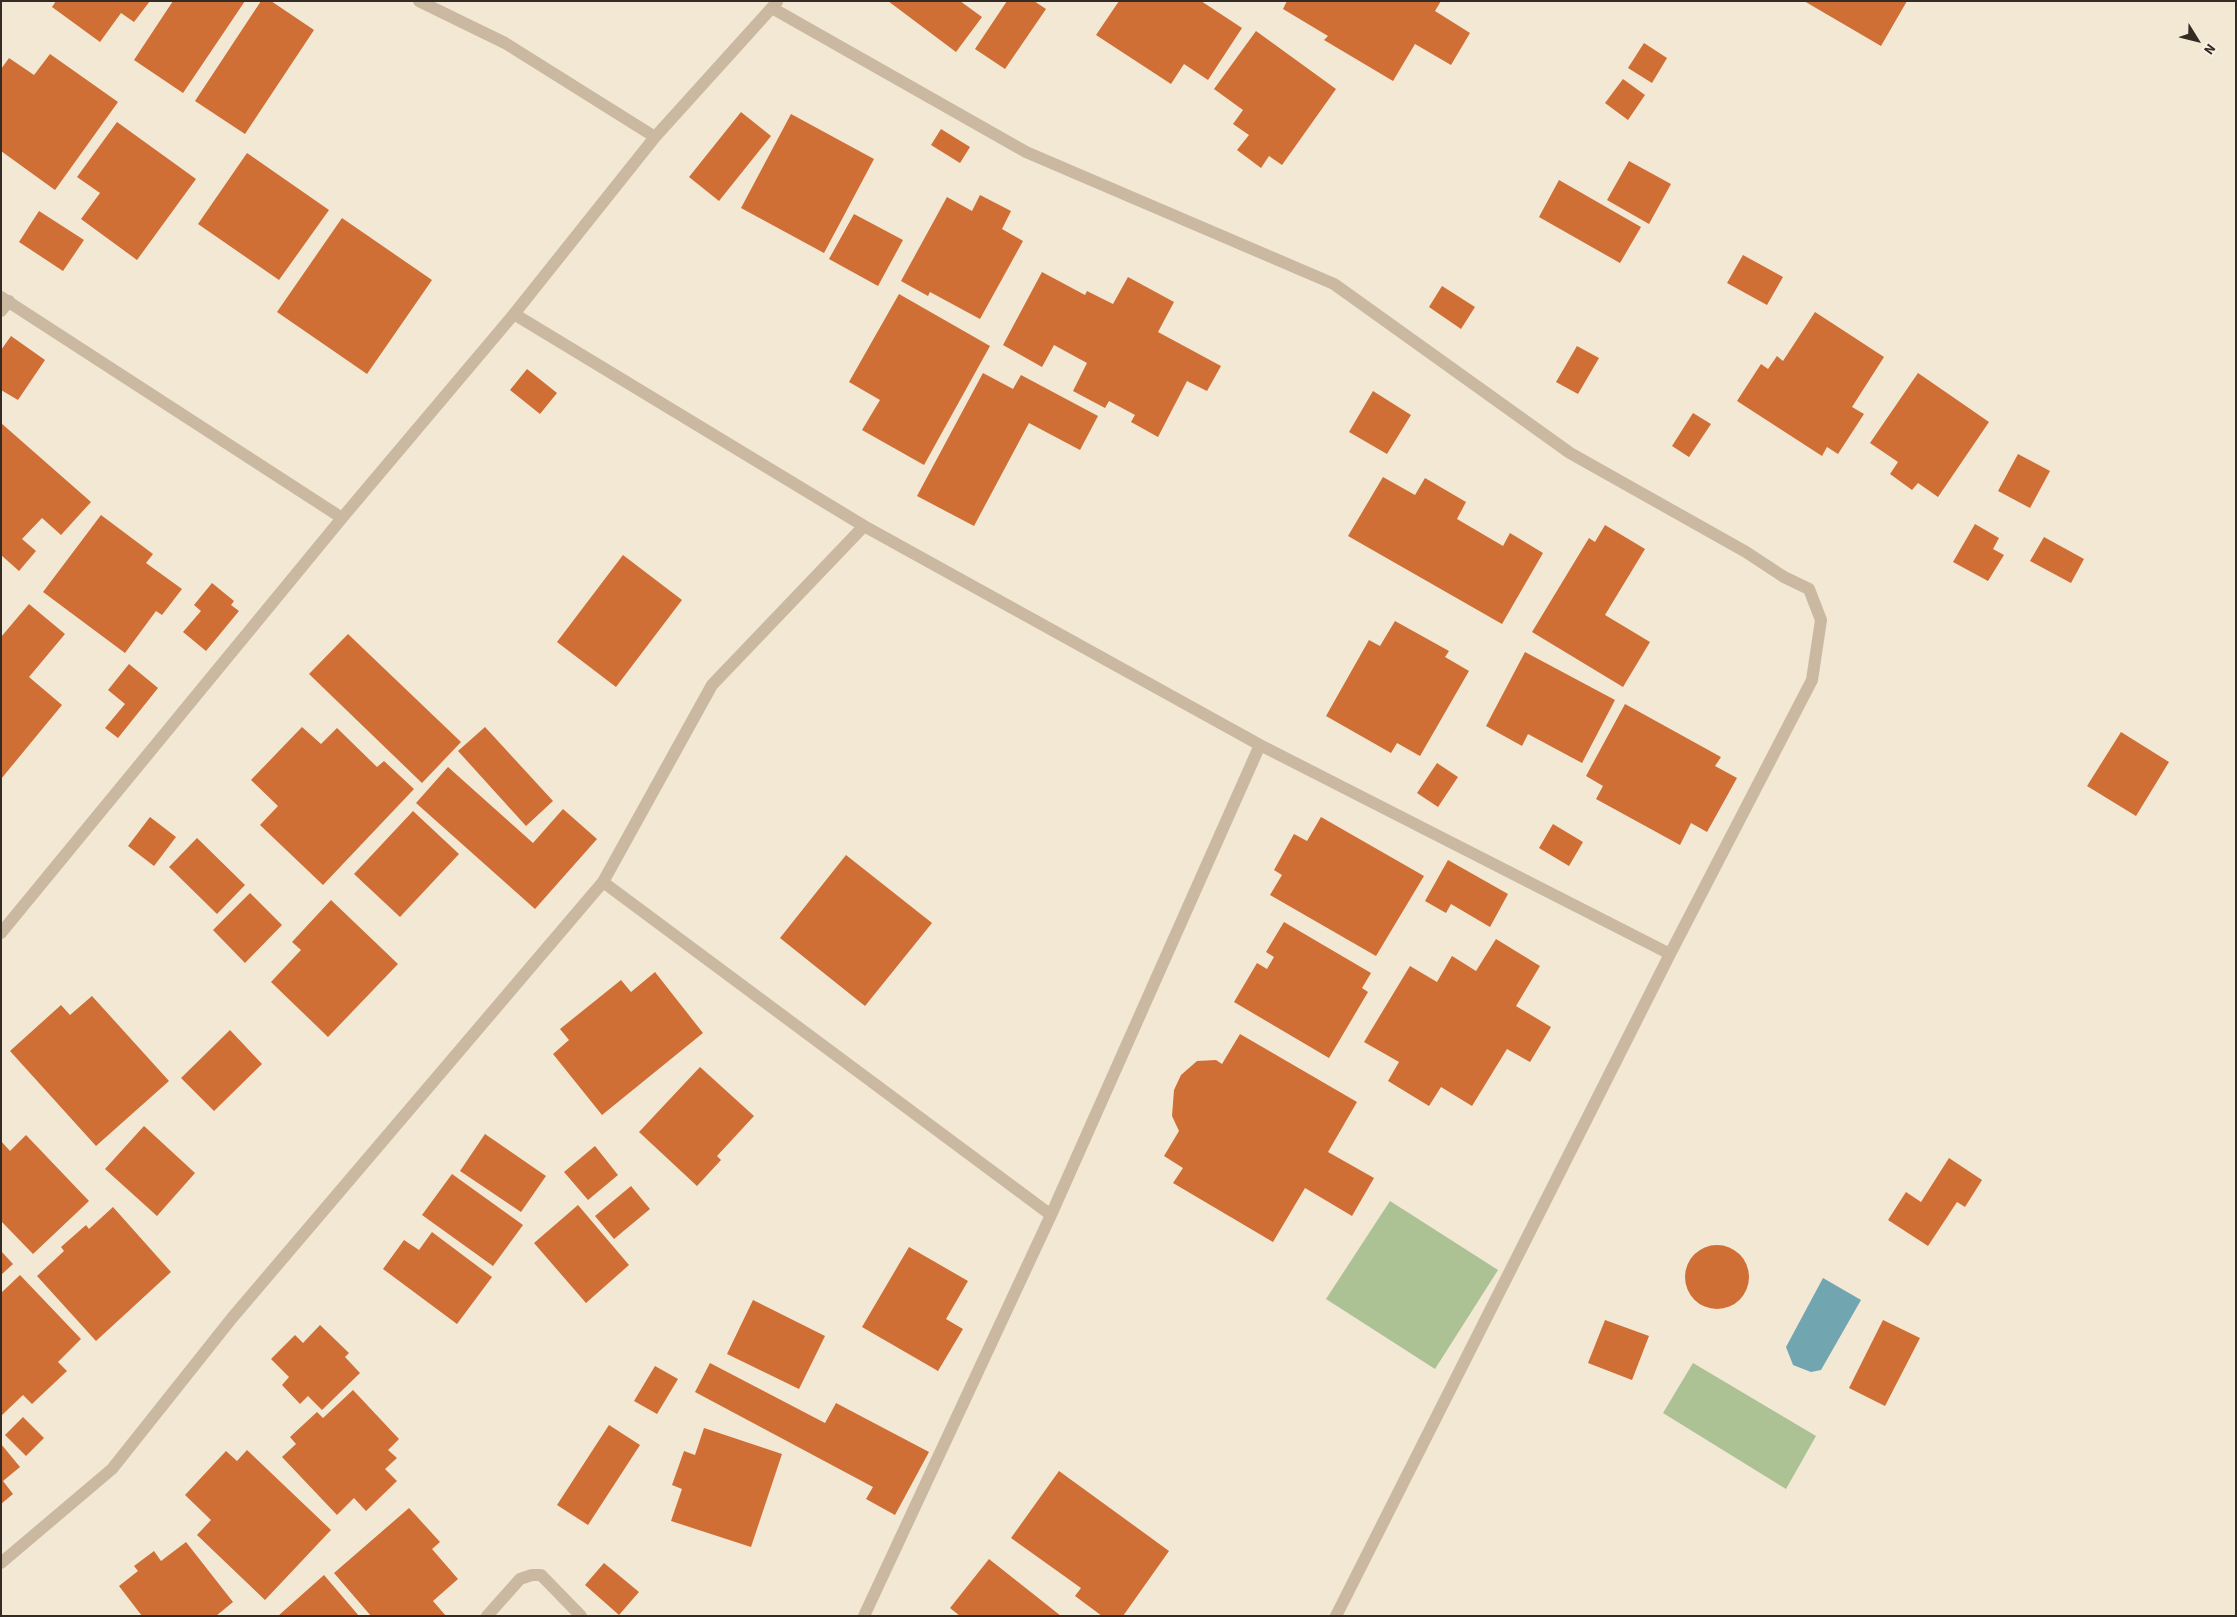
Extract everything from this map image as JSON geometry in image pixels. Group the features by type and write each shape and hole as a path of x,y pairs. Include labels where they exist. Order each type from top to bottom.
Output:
{"street":[{"path":"419,1 505,43 655,137"},
{"path":"1,933 342,518 514,314 655,137 774,4 1026,152 1334,284 1570,453 1746,552 1784,577 1809,589 1821,620 1812,680 1670,954 1336,1616"},
{"path":"4,303 342,518"},
{"path":"514,314 864,526 1260,745 1670,954"},
{"path":"1,1563 112,1469 232,1318 603,882 712,685 864,526"},
{"path":"864,1616 1051,1215 1260,745"},
{"path":"603,882 1051,1215"},
{"path":"487,1616 520,1579 532,1575 541,1575 581,1616"}],"green space":[{"path":"1390,1201 1498,1270 1435,1369 1326,1299"},
{"path":"1693,1363 1816,1436 1786,1489 1663,1413"}],"water":[{"path":"1823,1278 1861,1300 1821,1370 1811,1372 1793,1365 1786,1347"}],"building":[{"path":"56,1 150,1 134,22 121,13 100,42 52,7"},
{"path":"173,1 245,1 183,93 134,60"},
{"path":"261,1 271,1 314,30 245,134 195,101"},
{"path":"888,1 960,1 982,17 956,52"},
{"path":"1007,1 1034,1 1046,9 1005,69 975,49"},
{"path":"1119,1 1201,1 1242,28 1208,80 1184,64 1171,84 1096,35"},
{"path":"1287,1 1441,1 1435,11 1470,33 1451,65 1415,44 1393,81 1324,40 1328,36 1283,9"},
{"path":"1804,1 1907,1 1881,46"},
{"path":"1256,31 1336,89 1282,165 1269,156 1261,168 1237,150 1249,135 1233,124 1243,110 1214,89"},
{"path":"1644,43 1667,58 1652,83 1628,68"},
{"path":"50,54 118,102 55,190 1,151 1,69 9,58 34,75"},
{"path":"1623,79 1645,95 1628,120 1605,103"},
{"path":"741,112 771,136 719,201 689,177"},
{"path":"791,114 874,159 824,253 741,208"},
{"path":"117,122 196,179 137,260 81,219 100,193 77,177"},
{"path":"941,129 970,147 960,163 931,145"},
{"path":"247,153 329,210 279,280 198,224"},
{"path":"1629,161 1671,184 1649,224 1607,200"},
{"path":"1559,180 1641,227 1620,263 1539,217"},
{"path":"980,195 1011,211 1002,229 1023,241 980,319 930,292 928,296 901,281 947,197 972,211"},
{"path":"39,211 84,240 63,271 19,242"},
{"path":"854,214 903,240 878,286 829,259"},
{"path":"342,218 432,280 367,374 277,312"},
{"path":"1743,255 1783,277 1767,305 1727,283"},
{"path":"1042,272 1085,295 1087,291 1113,304 1128,277 1174,302 1158,332 1221,366 1207,391 1187,381 1158,437 1131,422 1135,415 1109,401 1105,408 1073,391 1087,363 1054,345 1042,367 1003,345"},
{"path":"1442,286 1475,307 1461,329 1429,307"},
{"path":"899,294 990,346 924,465 862,430 880,400 849,382"},
{"path":"1815,312 1884,357 1852,407 1864,414 1838,454 1827,447 1822,456 1737,401 1761,364 1768,369 1777,356 1783,361"},
{"path":"11,336 45,360 18,400 1,390 1,350"},
{"path":"1577,346 1599,358 1578,394 1556,382"},
{"path":"527,369 557,393 540,414 510,390"},
{"path":"983,373 1013,389 1021,375 1098,416 1080,450 1029,423 974,526 917,496"},
{"path":"1918,373 1989,422 1938,497 1918,483 1912,490 1890,474 1898,462 1870,443"},
{"path":"1373,391 1411,415 1387,454 1349,432"},
{"path":"1693,413 1711,424 1689,457 1672,446"},
{"path":"1,423 91,502 61,535 42,518 22,539 36,551 19,571 1,555"},
{"path":"2018,454 2050,471 2030,508 1998,491"},
{"path":"1383,477 1415,495 1425,478 1466,502 1457,519 1503,546 1510,533 1543,553 1502,624 1348,536"},
{"path":"101,515 153,554 146,563 182,589 162,615 156,611 125,653 43,592"},
{"path":"1975,524 1999,538 1993,549 2004,555 1988,581 1953,562"},
{"path":"1605,525 1645,549 1605,615 1650,642 1623,687 1532,632 1589,538 1595,542"},
{"path":"2044,537 2084,559 2071,583 2030,561"},
{"path":"623,555 682,600 616,687 557,642"},
{"path":"212,583 234,601 231,605 239,611 206,651 183,632 201,611 194,605"},
{"path":"29,604 65,634 29,677 62,705 1,779 1,637"},
{"path":"1395,621 1449,651 1445,657 1469,671 1420,756 1397,743 1391,753 1326,716 1369,640 1380,646"},
{"path":"348,634 461,742 422,783 309,674"},
{"path":"1525,652 1615,700 1582,763 1528,734 1522,746 1486,726"},
{"path":"129,664 158,688 118,738 105,728 125,704 108,690"},
{"path":"1625,704 1721,757 1715,766 1737,778 1707,832 1691,823 1680,845 1596,799 1603,786 1586,776"},
{"path":"302,727 321,744 337,728 377,767 384,761 414,789 323,885 260,825 278,806 251,780"},
{"path":"485,727 553,801 526,826 458,751"},
{"path":"2121,732 2169,762 2136,816 2087,786"},
{"path":"1437,763 1458,777 1438,807 1417,793"},
{"path":"448,767 533,843 563,809 597,839 535,909 416,803"},
{"path":"413,811 459,854 400,917 354,874"},
{"path":"150,817 176,837 154,866 128,846"},
{"path":"1321,817 1424,876 1376,956 1270,895 1282,875 1274,870 1294,834 1307,841"},
{"path":"1553,824 1583,842 1569,866 1539,848"},
{"path":"197,838 245,885 217,914 169,867"},
{"path":"846,855 932,923 865,1006 780,938"},
{"path":"1448,860 1508,894 1490,927 1451,904 1446,913 1425,901"},
{"path":"250,893 282,925 245,963 213,930"},
{"path":"331,900 398,964 328,1037 271,982 301,950 292,942"},
{"path":"1284,922 1371,973 1362,988 1368,992 1329,1058 1234,1002 1257,963 1267,969 1274,957 1266,952"},
{"path":"1496,939 1540,966 1516,1006 1551,1027 1530,1062 1507,1049 1472,1106 1441,1087 1429,1106 1388,1081 1399,1062 1364,1042 1410,966 1437,982 1452,956 1476,971"},
{"path":"655,972 703,1033 602,1115 553,1054 569,1040 560,1029 621,980 631,992"},
{"path":"92,996 169,1081 96,1146 10,1051 61,1005 70,1015"},
{"path":"230,1030 262,1064 214,1111 181,1078"},
{"path":"1240,1034 1357,1102 1328,1152 1374,1178 1352,1216 1305,1188 1273,1242 1173,1183 1183,1168 1164,1156 1179,1131 1172,1116 1174,1090 1181,1075 1197,1061 1216,1060 1222,1064"},
{"path":"700,1067 754,1116 717,1156 721,1160 697,1186 639,1132"},
{"path":"144,1126 195,1173 157,1216 105,1169"},
{"path":"485,1134 546,1176 521,1212 460,1171"},
{"path":"26,1135 89,1201 33,1254 1,1221 1,1141 10,1151"},
{"path":"595,1146 618,1175 588,1200 564,1172"},
{"path":"1949,1158 1982,1180 1965,1207 1957,1202 1928,1246 1888,1220 1906,1192 1921,1202"},
{"path":"452,1174 523,1225 493,1266 422,1215"},
{"path":"631,1186 650,1209 614,1239 595,1216"},
{"path":"578,1205 629,1265 586,1303 534,1243"},
{"path":"113,1207 171,1272 96,1341 37,1276 64,1251 61,1247 86,1225 89,1229"},
{"path":"432,1232 492,1277 457,1324 383,1269 404,1240 419,1250"},
{"path":"1717,1245 1735,1250 1740,1254 1744,1259 1749,1277 1744,1295 1740,1300 1735,1304 1717,1309 1699,1304 1694,1300 1690,1295 1685,1277 1690,1259 1694,1254 1699,1250"},
{"path":"909,1247 968,1281 946,1319 963,1329 938,1371 862,1327"},
{"path":"1,1251 13,1264 1,1275"},
{"path":"20,1275 81,1339 58,1362 67,1371 32,1404 23,1395 1,1416 1,1293"},
{"path":"753,1300 825,1336 799,1389 727,1354"},
{"path":"1605,1320 1649,1336 1632,1380 1588,1363"},
{"path":"1883,1320 1920,1338 1885,1406 1849,1388"},
{"path":"320,1325 349,1353 345,1357 360,1373 322,1410 308,1396 300,1404 282,1385 289,1377 271,1359 295,1335 303,1343"},
{"path":"710,1363 825,1423 836,1403 929,1452 895,1515 866,1499 873,1487 695,1392"},
{"path":"655,1366 678,1379 657,1414 634,1401"},
{"path":"353,1390 399,1439 388,1450 397,1458 385,1469 397,1481 366,1511 354,1498 337,1515 282,1457 296,1444 290,1437 317,1412 323,1418"},
{"path":"23,1417 44,1438 26,1456 5,1435"},
{"path":"609,1425 640,1445 588,1525 557,1505"},
{"path":"704,1428 782,1454 751,1547 671,1521 682,1489 672,1485 684,1451 695,1455"},
{"path":"1,1444 20,1467 3,1481 13,1494 1,1504"},
{"path":"247,1450 331,1530 265,1600 197,1535 211,1520 185,1495 226,1451 237,1461"},
{"path":"1059,1471 1169,1551 1123,1616 1102,1616 1075,1596 1081,1588 1011,1538"},
{"path":"409,1508 440,1542 432,1549 458,1579 433,1601 446,1616 371,1616 334,1573"},
{"path":"186,1542 233,1602 216,1616 142,1616 119,1586 138,1571 134,1566 154,1551 161,1561"},
{"path":"989,1559 1061,1616 960,1616 950,1608"},
{"path":"604,1563 639,1592 619,1615 585,1585"},
{"path":"324,1575 359,1616 278,1616"}]}
